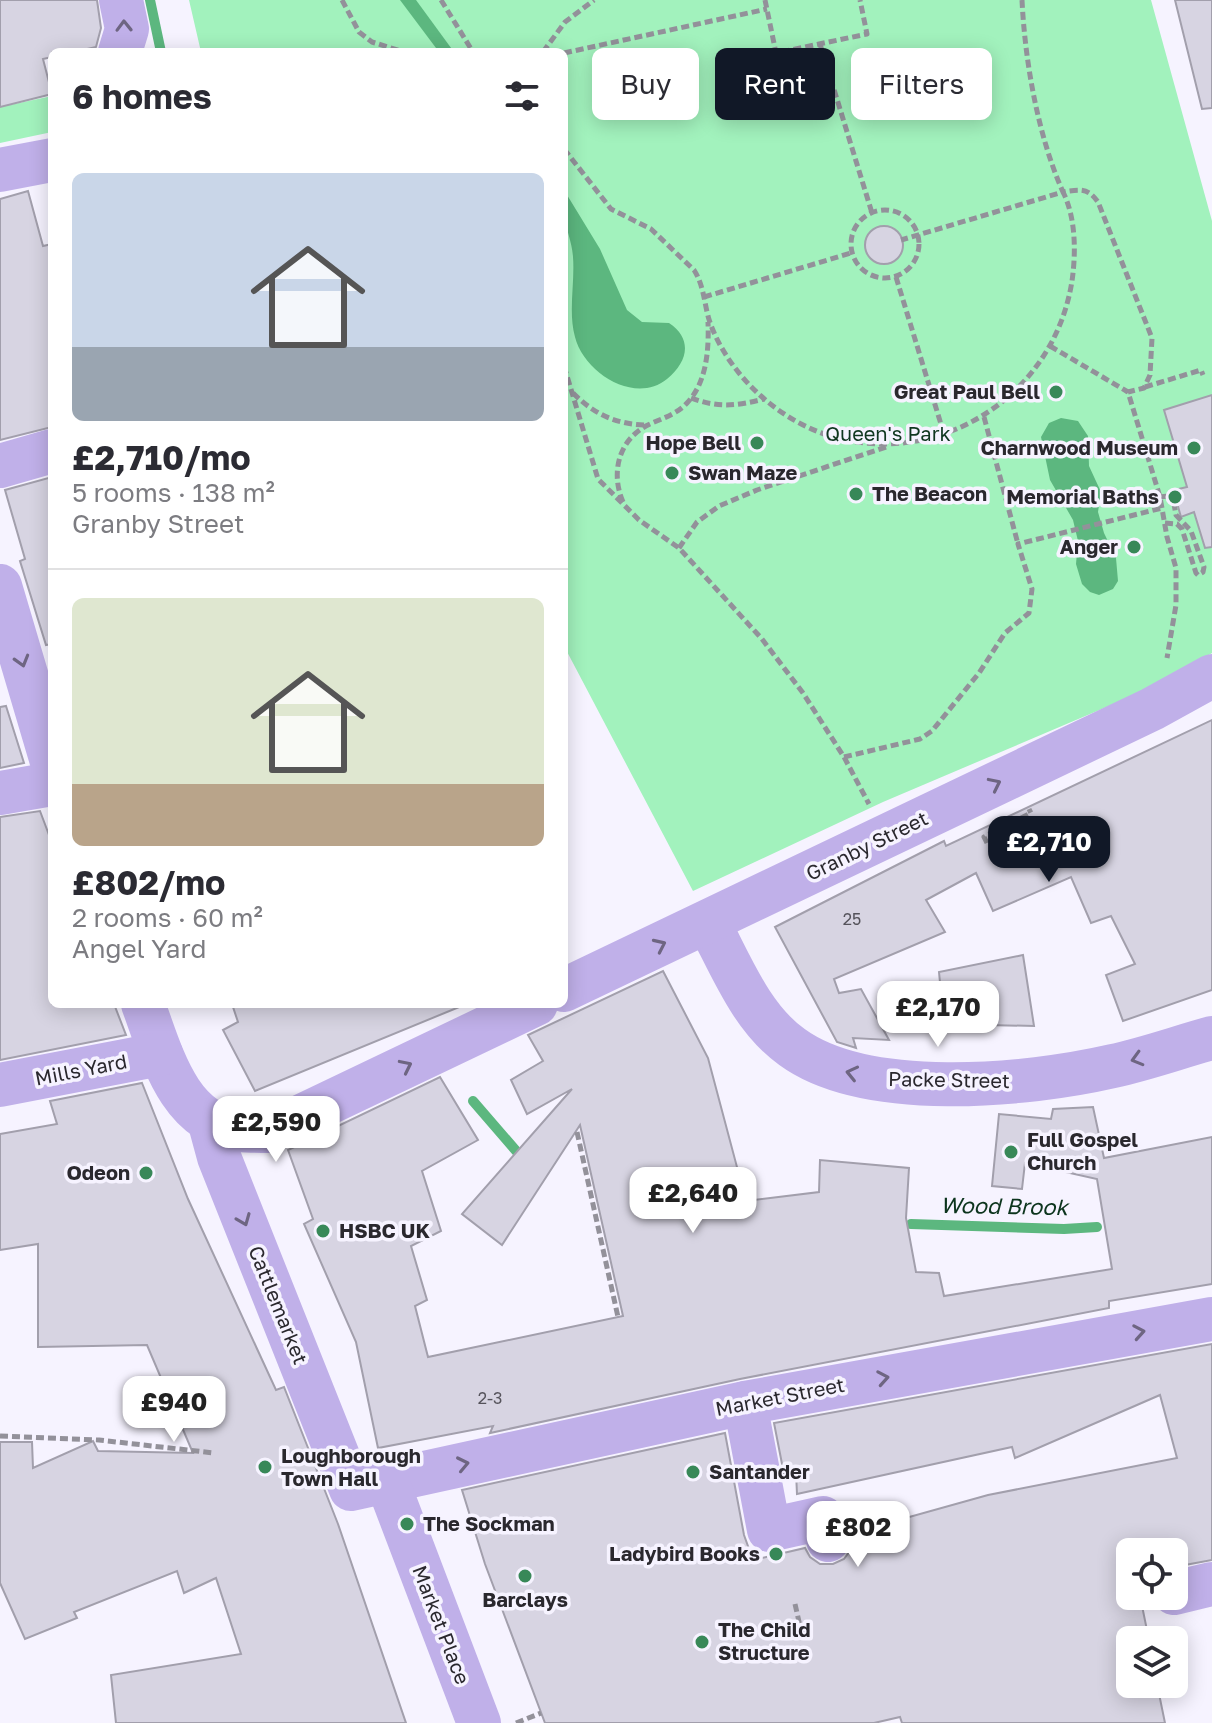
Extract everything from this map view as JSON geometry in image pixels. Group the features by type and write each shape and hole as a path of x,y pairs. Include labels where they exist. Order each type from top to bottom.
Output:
{"street":[{"path":"121,0 127,29 121,48"},
{"path":"0,170 48,161"},
{"path":"0,466 48,452"},
{"path":"0,586 48,751"},
{"name":"Granby Street","path":"568,986 600,957 708,922 1212,676"},
{"path":"0,793 48,763"},
{"name":"Packe Street","path":"708,922 759,1017 790,1046 820,1066 888,1081 1030,1081 1113,1066 1212,1038"},
{"path":"144,1008 178,1091 193,1109 209,1120 236,1130 270,1131 520,1008"},
{"name":"Mills Yard","path":"0,1085 161,1054"},
{"name":"Cattlemarket","path":"209,1120 219,1157 369,1485"},
{"name":"Market Street","path":"369,1485 745,1403 1212,1319"},
{"path":"745,1403 769,1530 823,1518 828,1540"},
{"name":"Market Place","path":"369,1485 479,1723"},
{"path":"1188,1590 1212,1584"}],"path":[{"path":"342,0 359,32 372,42 391,48"},
{"path":"441,0 471,48"},
{"path":"546,48 565,22 594,0"},
{"path":"765,0 776,53 867,34 860,0"},
{"path":"679,548 697,522 719,506 770,485 894,444 944,434 984,417 1031,376 1050,346 1063,323 1075,262 1068,201 1049,160 1029,66 1022,0"},
{"path":"568,52 767,9"},
{"path":"820,44 872,213"},
{"path":"568,154 611,209 651,229 687,262 699,278 708,318 707,363 691,398 668,417 647,425 632,437 622,452 616,468 616,483 625,506"},
{"path":"901,240 1063,192 1081,188 1090,192 1109,225 1152,338 1150,375 1144,388"},
{"path":"889,211 899,214 917,234 919,245 912,264 896,277 885,279 864,272 851,253 856,226 872,213 889,211"},
{"path":"704,297 851,253"},
{"path":"896,277 944,434"},
{"path":"708,318 734,365 776,409 804,425 833,436 894,444"},
{"path":"1050,346 1128,392 1160,497 1176,568 1176,605 1163,683 1172,698"},
{"path":"1128,392 1201,370 1203,375"},
{"path":"568,379 598,479 639,520 679,548 762,639 803,693 844,757 885,837"},
{"path":"572,392 607,419 625,425 647,425"},
{"path":"691,398 728,407 764,399"},
{"path":"844,757 920,739 932,731 979,673 1005,633 1029,613 1032,589 984,417"},
{"path":"1160,497 1168,496 1175,504 1176,515 1191,531 1203,572 1196,573 1182,529 1177,524 1165,523"},
{"path":"1018,544 1162,508"},
{"path":"577,1132 618,1317"},
{"path":"0,1436 99,1440 214,1453"},
{"path":"795,1604 800,1626"},
{"path":"515,1723 541,1713"}],"green space":[{"name":"Queen's Park","path":"189,0 1151,0 1212,221 1212,653 1163,683 883,802 693,891 568,654 568,48 200,48"},
{"path":"48,97 48,133 0,143 0,107"}],"shaded area":[{"path":"400,0 416,0 451,48 436,48"},
{"path":"568,197 600,249 627,310 642,322 669,323 682,336 683,358 667,379 654,386 626,387 600,373 580,350 573,327"},
{"path":"1061,418 1078,421 1088,436 1089,466 1101,492 1098,512 1116,558 1118,581 1113,589 1099,595 1082,584 1076,564 1078,541 1073,520 1050,480 1041,437 1049,423"}],"building":[{"path":"0,0 97,0 101,28 96,47 48,48 48,58 43,59 48,95 0,107"},
{"path":"1175,0 1212,0 1212,108 1202,109"},
{"path":"28,191 43,246 48,245 48,428 0,440 0,199"},
{"path":"884,226 897,232 903,245 897,258 884,264 871,258 865,245 871,232"},
{"name":"Charnwood Museum","path":"1212,395 1212,547 1205,548 1194,512 1181,517 1174,490 1187,487 1164,410"},
{"path":"48,478 48,645 20,561 25,559 5,490"},
{"path":"6,706 24,763 0,768 0,707"},
{"path":"1212,720 1212,990 1123,1021 1106,975 1135,964 1111,916 1091,923 1071,877 993,911 976,873 926,900 945,932 834,979 839,993 861,989 889,1040 853,1038 856,1048 837,1042 775,927 944,841 946,846"},
{"path":"40,811 48,832 48,1008 116,1008 126,1035 0,1060 0,817"},
{"path":"1023,955 1034,1026 944,1024 939,972"},
{"path":"663,971 708,1058 746,1201 819,1192 820,1160 909,1168 906,1218 916,1272 939,1273 944,1296 1112,1269 1097,1179 1025,1163 1022,1189 992,1186 999,1114 1051,1119 1053,1109 1093,1107 1104,1158 1212,1137 1212,1284 1109,1301 1109,1308 740,1379 490,1433 493,1426 378,1448 356,1342 304,1224 313,1219 288,1150 440,1077 478,1140 422,1171 441,1231 411,1246 427,1300 415,1306 428,1357 623,1316 580,1125 502,1245 462,1214 572,1089 527,1114 511,1080 543,1061 528,1035"},
{"path":"233,1008 457,1008 255,1091 223,1030 238,1022"},
{"path":"142,1083 188,1199 276,1390 284,1387 338,1524 406,1723 116,1723 111,1675 241,1654 216,1578 184,1593 177,1571 74,1612 77,1618 25,1639 0,1583 0,1442 32,1442 33,1468 93,1441 98,1451 193,1453 147,1345 38,1347 38,1244 0,1250 0,1134 57,1124 50,1101"},
{"path":"1212,1344 1212,1560 1188,1564 1188,1538 1116,1538 1116,1610 1143,1610 1146,1626 1116,1626 1116,1698 1160,1698 1165,1723 902,1723 900,1717 874,1723 545,1723 485,1564 462,1490 725,1433 744,1535 753,1560 805,1548 810,1557 820,1564 833,1564 844,1559 852,1548 852,1533 988,1495 1177,1458 1160,1395 1015,1458 1012,1447 797,1494 796,1472 784,1474 774,1423"}],"waterway":[{"name":"Wood Brook","path":"150,0 160,48"},
{"name":"Wood Brook","path":"473,1101 524,1160"},
{"name":"Wood Brook","path":"911,1224 1064,1229 1097,1227"}],"place":[{"name":"Great Paul Bell","path":"1056,392"},
{"name":"Hope Bell","path":"757,443"},
{"name":"Charnwood Museum","path":"1194,448"},
{"name":"Swan Maze","path":"672,473"},
{"name":"The Beacon","path":"856,494"},
{"name":"Memorial Baths","path":"1175,497"},
{"name":"Anger","path":"1134,547"},
{"name":"Full Gospel Church","path":"1011,1152"},
{"name":"Odeon","path":"146,1173"},
{"name":"HSBC UK","path":"323,1231"},
{"name":"Loughborough Town Hall","path":"265,1467"},
{"name":"Santander","path":"693,1472"},
{"name":"The Sockman","path":"407,1524"},
{"name":"Ladybird Books","path":"776,1554"},
{"name":"Barclays","path":"525,1576"},
{"name":"The Child Structure","path":"702,1642"}]}
